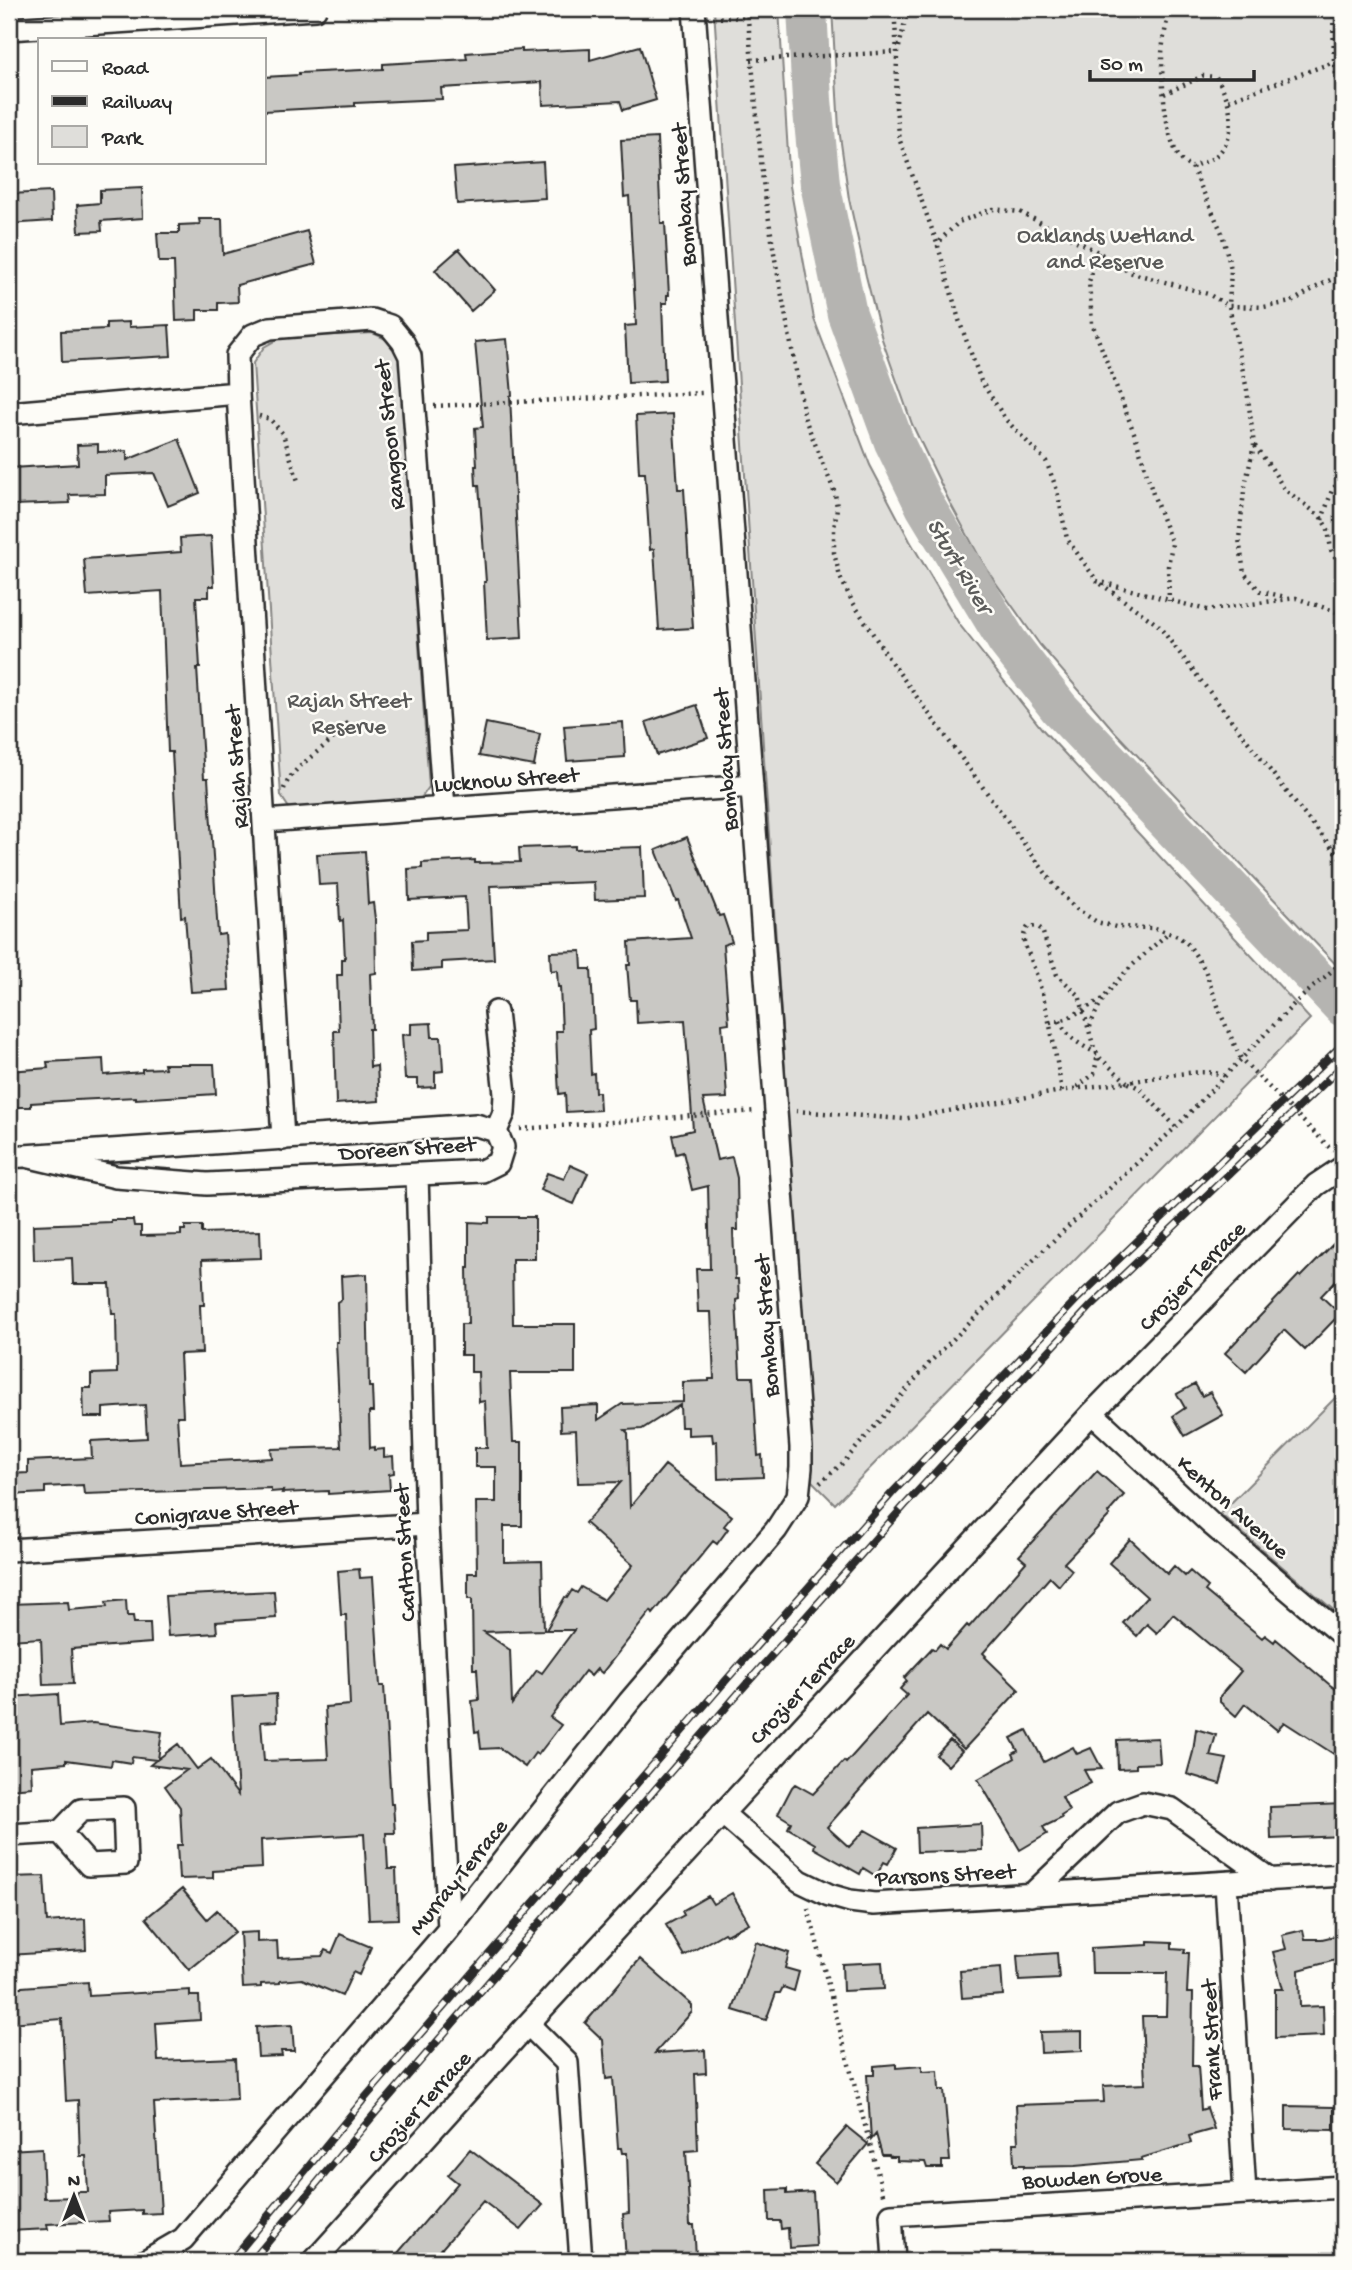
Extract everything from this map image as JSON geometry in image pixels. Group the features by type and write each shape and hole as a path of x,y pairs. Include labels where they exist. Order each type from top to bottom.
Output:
{"street":[{"path":"9,29 315,9"},
{"name":"Bombay Street","path":"702,14 724,392 800,1447 800,1482 793,1507"},
{"name":"Rangoon Street","path":"238,393 237,355 253,335 270,328 372,320 390,326 410,356 444,808"},
{"path":"9,413 238,393"},
{"name":"Rajah Street","path":"238,393 283,1139"},
{"name":"Lucknow Street","path":"264,821 752,786"},
{"path":"496,1012 505,1094 504,1114 496,1131"},
{"name":"Doreen Street","path":"476,1125 496,1131 503,1147 498,1163 482,1171 207,1184 116,1177 17,1157 476,1125"},
{"name":"Crozier Terrace","path":"314,2261 528,2024 1092,1413 1316,1185 1338,1159"},
{"name":"Carlton Street","path":"417,1174 427,1524 449,1929"},
{"name":"Kenton Avenue","path":"1092,1413 1210,1523 1343,1636"},
{"name":"Murray Terrace","path":"145,2261 183,2239 449,1929 629,1702 793,1507"},
{"name":"Conigrave Street","path":"9,1550 427,1524"},
{"name":"Parsons Street","path":"1031,1895 1118,1812 1143,1803 1172,1809 1271,1880"},
{"name":"Parsons Street","path":"722,1813 800,1881 829,1895 874,1904 1343,1875"},
{"path":"9,1835 60,1832"},
{"name":"Frank Street","path":"1226,1883 1245,2193"},
{"path":"528,2024 567,2063 581,2261"},
{"name":"Bowden Grove","path":"891,2215 1343,2187"},
{"path":"891,2215 894,2261"}],"path":[{"path":"589,12 640,9"},
{"path":"747,9 763,182 794,365 805,419 835,493 834,553 840,576 852,601 889,659 1043,870 1075,908 1097,922 1116,927 1155,928 1178,936 1189,945 1205,970 1241,1059 1338,1159"},
{"path":"894,9 897,52 896,108 900,141 938,246 959,320 981,382 1006,421 1046,461 1057,490 1068,539 1097,581 1158,625 1343,861"},
{"path":"897,52 908,9"},
{"path":"1164,94 1203,76 1216,77 1228,100 1231,121 1227,140 1212,158 1192,167 1186,166 1178,155 1167,124 1164,94 1162,55 1169,9"},
{"path":"1333,9 1334,62 1343,112"},
{"path":"702,14 747,17"},
{"path":"751,60 897,52"},
{"path":"1228,100 1334,62"},
{"path":"1192,167 1222,233 1231,269 1229,306 1240,351 1254,445 1244,491 1239,539 1244,572 1260,591 1296,598 1343,614"},
{"path":"938,246 942,238 960,222 993,209 1020,212 1098,252 1129,272 1208,294 1229,306 1264,307 1291,302 1343,274"},
{"path":"1098,252 1089,282 1092,323 1136,438 1172,544 1168,566 1168,601"},
{"path":"414,407 724,392"},
{"path":"255,415 270,419 282,434 298,481"},
{"path":"1254,445 1284,489 1320,516 1328,530 1331,550 1343,570"},
{"path":"1322,520 1332,491 1343,477"},
{"path":"1097,581 1207,610 1296,598"},
{"path":"284,797 285,786 292,773 339,735 348,722"},
{"path":"1062,1091 1050,1023 1023,940 1023,934 1028,927 1037,926 1042,930 1057,975 1079,995 1098,1054 1094,1074 1073,1089"},
{"path":"1089,1029 1103,999 1119,978 1169,932"},
{"path":"793,1507 844,1462 931,1361 1058,1236 1176,1127 1295,1003 1343,961"},
{"path":"1050,1023 1084,1010 1103,999"},
{"path":"1060,1020 1065,1033 1098,1054 1127,1082 1139,1088 1176,1127"},
{"path":"496,1131 775,1109 903,1119 1073,1089 1196,1073 1219,1073 1225,1076"},
{"path":"800,1881 891,2215"}],"green space":[{"path":"714,9 779,9 790,186 814,319 870,465 910,541 959,624 1042,729 1310,1019 835,1504 812,1481"},
{"name":"Oaklands Wetland and Reserve","path":"832,9 1343,9 1343,972 1115,732 1040,645 986,569 950,503 912,424 882,339 866,276 849,199 839,129"},
{"name":"Rajah Street Reserve","path":"373,333 392,342 399,359 429,787 421,798 289,808 281,796 253,363 264,347 280,338"},
{"path":"1343,1390 1343,1618 1220,1514"}],"building":[{"path":"640,46 656,100 623,110 620,101 543,105 542,82 441,88 442,99 266,111 266,77 383,69 383,64 467,59 466,53 522,49 522,52 590,49 590,60"},
{"path":"657,138 661,223 665,223 669,295 667,303 662,303 665,381 628,383 625,326 636,325 629,196 624,197 621,140"},
{"path":"543,162 545,198 457,204 454,168"},
{"path":"142,188 143,218 101,221 102,231 79,232 77,205 100,203 100,190"},
{"path":"51,192 52,221 9,224 9,194"},
{"path":"199,219 222,219 223,254 307,231 316,264 237,285 238,302 218,303 218,310 197,310 197,320 176,321 174,262 159,262 157,233 179,233 179,225 200,224"},
{"path":"459,249 495,290 471,311 435,270"},
{"path":"129,322 129,327 169,325 171,356 62,362 61,331 106,329 106,323"},
{"path":"507,339 512,395 522,638 487,640 486,582 479,485 476,485 475,466 475,428 483,427 475,342"},
{"path":"673,414 678,489 684,489 693,628 659,630 654,549 650,550 645,473 639,473 636,416"},
{"path":"179,439 200,493 168,506 154,473 105,475 105,494 69,495 70,503 13,505 11,468 78,464 77,445 98,444 98,452 127,451 127,460"},
{"path":"211,536 214,586 209,586 209,597 196,597 200,668 197,668 204,778 208,778 218,935 225,934 229,990 191,992 185,916 181,917 172,752 168,752 162,591 87,596 84,559 181,552 180,538"},
{"path":"697,705 708,738 657,755 646,722"},
{"path":"623,722 625,757 567,761 564,726"},
{"path":"486,723 540,734 534,766 479,756"},
{"path":"687,837 719,916 723,915 732,942 723,945 729,1023 722,1024 727,1098 703,1099 717,1160 732,1157 737,1178 738,1230 733,1230 735,1279 738,1279 739,1299 736,1300 740,1377 753,1377 758,1456 762,1455 763,1477 718,1479 717,1441 713,1442 712,1434 688,1435 688,1427 681,1427 680,1405 642,1429 625,1430 628,1433 630,1507 665,1465 732,1516 724,1526 728,1529 717,1544 713,1541 653,1614 651,1611 602,1673 597,1669 591,1676 585,1671 550,1717 561,1725 525,1767 499,1748 481,1749 479,1731 475,1732 472,1701 479,1700 477,1669 473,1669 472,1599 468,1599 468,1573 477,1573 476,1502 496,1502 496,1467 475,1467 475,1448 487,1448 485,1401 479,1402 478,1372 471,1372 471,1355 461,1355 461,1324 468,1324 469,1222 489,1223 489,1217 535,1217 535,1259 512,1259 513,1324 575,1324 575,1373 510,1373 513,1442 522,1442 522,1526 504,1526 504,1562 542,1561 544,1630 484,1632 510,1650 512,1704 537,1670 542,1673 574,1630 546,1630 565,1597 567,1598 572,1590 577,1593 581,1587 604,1600 633,1565 585,1523 621,1482 578,1483 576,1430 561,1431 560,1407 598,1405 598,1420 622,1404 683,1402 683,1382 714,1379 711,1312 698,1312 696,1269 710,1269 708,1186 692,1190 683,1152 676,1154 672,1135 693,1130 685,1020 637,1023 636,1000 630,1000 627,965 630,965 629,942 691,938 656,850"},
{"path":"575,846 575,849 642,847 644,898 595,900 594,882 490,886 494,959 442,962 442,969 413,971 412,941 426,940 426,932 467,930 465,897 409,900 408,869 422,868 422,863 475,860 475,863 520,862 519,848"},
{"path":"365,851 368,904 373,903 375,919 376,973 370,974 370,1067 377,1066 379,1101 336,1104 334,1031 339,1031 337,975 342,975 342,959 345,959 343,920 340,921 338,884 319,885 317,854"},
{"path":"581,951 582,969 591,969 594,1029 589,1030 591,1074 594,1073 595,1092 599,1092 600,1110 566,1112 565,1093 559,1094 557,1058 556,1031 562,1031 560,987 557,970 551,971 550,952"},
{"path":"431,1023 432,1037 441,1037 443,1071 435,1072 435,1087 418,1088 418,1079 405,1079 402,1035 411,1034 411,1024"},
{"path":"103,1059 104,1075 165,1068 164,1064 214,1064 216,1094 76,1100 31,1103 31,1107 9,1107 9,1071 48,1068 47,1062"},
{"path":"570,1165 588,1173 574,1204 540,1190 547,1173 564,1179"},
{"path":"133,1220 134,1226 141,1226 141,1236 181,1235 185,1226 202,1226 202,1233 260,1231 261,1258 202,1260 202,1353 180,1354 183,1416 177,1416 180,1463 272,1458 271,1449 341,1447 336,1342 337,1302 342,1299 341,1276 367,1274 369,1387 372,1387 373,1412 369,1412 370,1448 384,1449 384,1457 393,1456 394,1473 389,1474 390,1490 328,1494 328,1491 271,1492 271,1488 84,1494 83,1485 45,1487 45,1493 9,1495 9,1474 28,1473 28,1461 92,1458 91,1441 147,1438 145,1405 103,1408 103,1417 84,1417 83,1388 91,1388 91,1374 117,1373 116,1314 112,1314 110,1284 73,1284 72,1258 34,1260 33,1225"},
{"path":"1343,1234 1343,1273 1321,1296 1340,1314 1305,1350 1284,1330 1246,1372 1225,1353 1299,1275 1301,1277"},
{"path":"1195,1384 1202,1396 1210,1392 1223,1415 1185,1436 1173,1416 1185,1408 1177,1394"},
{"path":"1097,1471 1124,1495 1108,1513 1110,1515 1064,1563 1072,1570 1059,1586 1050,1577 983,1653 1019,1690 964,1749 927,1714 827,1827 849,1847 865,1830 897,1848 888,1864 884,1862 876,1876 863,1868 860,1874 814,1848 815,1844 788,1828 791,1822 778,1814 792,1787 795,1784 813,1794 844,1761 846,1763 907,1695 900,1689 907,1681 904,1678 932,1648 935,1650 940,1644 946,1649 967,1625 969,1627 1026,1562 1019,1556"},
{"path":"1130,1539 1167,1574 1174,1566 1185,1576 1190,1571 1208,1587 1205,1591 1262,1638 1265,1635 1274,1642 1276,1639 1343,1694 1343,1760 1284,1722 1277,1730 1245,1704 1236,1716 1220,1702 1220,1696 1241,1671 1173,1614 1157,1633 1147,1624 1137,1636 1123,1623 1147,1597 1109,1563"},
{"path":"359,1569 360,1578 373,1577 380,1686 384,1686 395,1833 386,1833 388,1869 396,1869 398,1919 369,1920 364,1834 261,1840 262,1868 213,1871 213,1878 179,1879 177,1845 182,1845 180,1807 165,1786 187,1770 150,1765 156,1760 132,1757 131,1763 112,1760 111,1766 66,1760 66,1763 31,1766 32,1787 9,1789 9,1697 58,1694 60,1726 93,1723 162,1732 158,1759 178,1744 197,1769 211,1759 238,1795 232,1697 276,1694 277,1721 261,1722 264,1761 328,1759 325,1707 350,1705 346,1615 341,1615 338,1571"},
{"path":"274,1591 276,1618 216,1622 217,1633 168,1636 165,1596"},
{"path":"126,1600 127,1616 133,1616 134,1623 150,1623 151,1643 71,1649 73,1684 43,1685 41,1638 9,1640 9,1604 68,1602 69,1610 107,1607 106,1602"},
{"path":"1196,1729 1216,1735 1210,1756 1227,1759 1220,1784 1187,1774"},
{"path":"1027,1730 1044,1762 1073,1747 1077,1754 1091,1748 1102,1769 1084,1770 1091,1783 1062,1797 1069,1811 1061,1816 1062,1818 1043,1827 1047,1834 1020,1850 978,1779 1015,1758 1013,1754 1018,1751 1011,1738"},
{"path":"1158,1738 1160,1763 1136,1764 1136,1768 1118,1769 1117,1740"},
{"path":"950,1740 962,1751 948,1766 936,1755"},
{"path":"1343,1804 1343,1836 1271,1839 1270,1807"},
{"path":"981,1824 982,1850 917,1852 916,1828"},
{"path":"44,1876 47,1922 85,1919 86,1950 9,1955 9,1877"},
{"path":"182,1889 207,1919 217,1910 235,1932 189,1970 146,1918"},
{"path":"732,1893 749,1923 726,1935 724,1933 684,1956 666,1925 684,1915 682,1911 708,1896 713,1904"},
{"path":"1303,1930 1305,1939 1322,1939 1343,1934 1343,1958 1299,1970 1300,2007 1323,2006 1324,2036 1275,2038 1275,1989 1283,1989 1273,1952 1286,1949 1282,1935"},
{"path":"257,1932 257,1942 277,1941 278,1958 322,1956 325,1950 332,1953 340,1934 371,1947 359,1975 353,1972 342,1996 302,1979 243,1988 240,1933"},
{"path":"1148,1941 1172,1942 1172,1948 1185,1949 1184,1953 1189,1953 1187,1993 1193,1993 1192,2066 1198,2066 1201,2110 1207,2108 1214,2129 1189,2136 1191,2143 1141,2158 1142,2160 1075,2166 1014,2165 1013,2143 1018,2143 1016,2105 1104,2102 1103,2086 1145,2084 1142,2016 1166,2016 1167,1973 1092,1973 1091,1948 1148,1945"},
{"path":"756,1942 789,1953 785,1968 799,1972 794,1991 783,1987 780,1993 776,1993 766,2020 733,2010"},
{"path":"1057,1953 1059,1979 1019,1981 1017,1956"},
{"path":"640,1959 692,2005 692,2012 655,2053 705,2050 706,2073 695,2074 698,2150 686,2151 690,2225 694,2225 696,2256 626,2261 623,2214 629,2213 627,2153 622,2153 621,2148 618,2148 613,2078 606,2079 603,2040 585,2023"},
{"path":"882,1962 884,1989 843,1991 842,1964"},
{"path":"1001,1968 1003,1995 962,1998 960,1971"},
{"path":"88,1982 89,1996 190,1990 190,1996 199,1996 200,2020 156,2023 158,2061 235,2058 237,2099 154,2103 161,2213 142,2214 142,2210 108,2212 109,2221 47,2224 48,2229 9,2231 9,2150 42,2148 44,2198 77,2197 77,2192 88,2192 86,2156 80,2156 78,2100 66,2101 62,2019 9,2023 9,1988"},
{"path":"292,2025 294,2051 281,2051 282,2056 258,2057 256,2027"},
{"path":"1082,2031 1082,2051 1041,2053 1040,2032"},
{"path":"896,2064 896,2068 922,2066 922,2072 938,2071 939,2090 944,2090 950,2161 942,2161 942,2168 927,2168 925,2162 897,2161 897,2157 882,2155 876,2134 871,2140 867,2075 874,2075 874,2066"},
{"path":"1286,2106 1334,2107 1334,2130 1286,2129"},
{"path":"847,2127 868,2144 836,2182 815,2164"},
{"path":"470,2149 543,2205 521,2230 483,2201 431,2261 391,2261 458,2183 448,2175"},
{"path":"787,2189 787,2194 813,2192 816,2246 789,2248 788,2228 781,2229 780,2221 769,2221 768,2190"}],"waterway":[{"name":"Sturt River","path":"807,9 820,184 847,314 894,442 925,506 1007,641 1059,708 1343,1007"}],"railway":[{"path":"231,2261 364,2099 728,1678 893,1492 1078,1298 1343,1044"},
{"path":"252,2261 377,2111 905,1505 1091,1306 1343,1065"}]}
